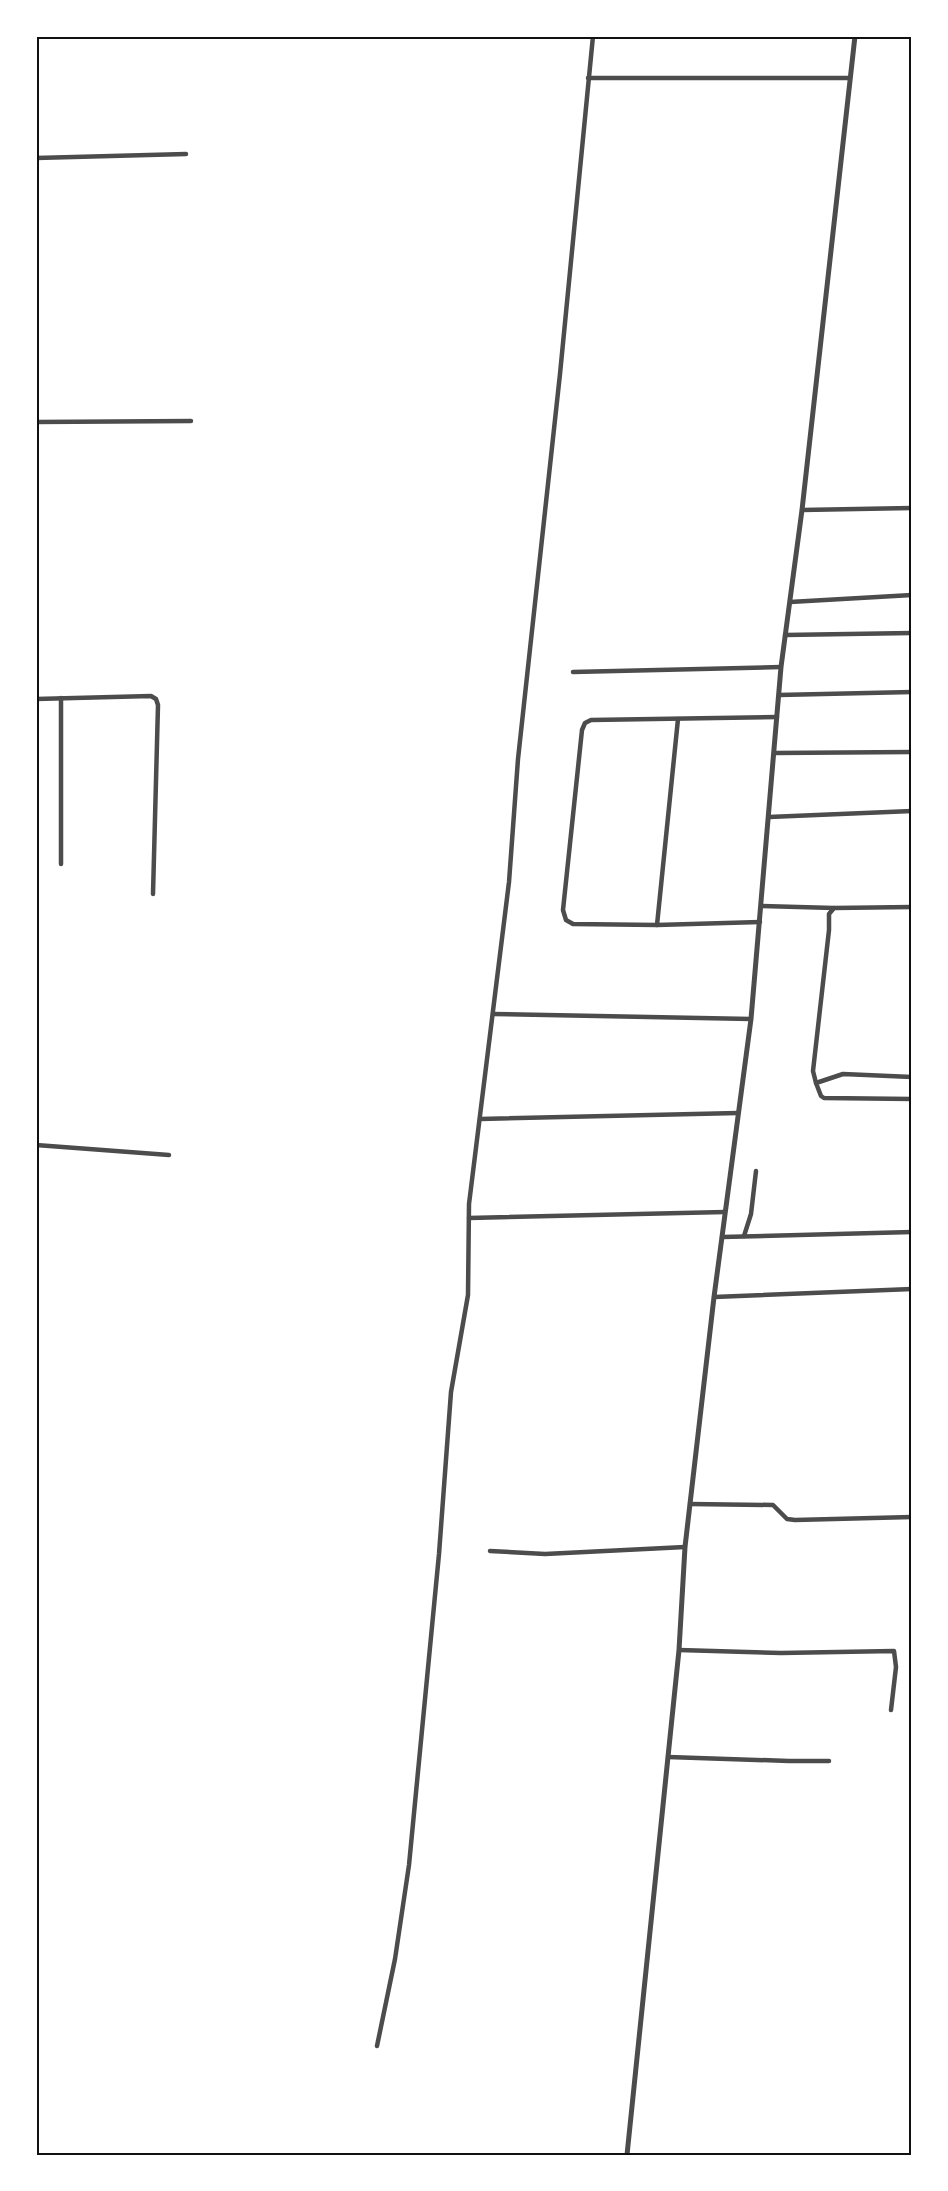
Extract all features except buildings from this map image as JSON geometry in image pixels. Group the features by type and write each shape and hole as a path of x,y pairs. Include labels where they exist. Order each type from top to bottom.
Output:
{"street":[{"path":"377,2046 395,1959 409,1865 440,1543 451,1392 468,1295 469,1204 509,882 518,759 560,374 593,36"},
{"path":"627,2155 679,1650 685,1547 714,1297 752,1019 781,667 802,510 855,36"},
{"path":"588,78 849,78"},
{"path":"36,158 186,154"},
{"path":"36,422 191,421"},
{"path":"802,510 912,508"},
{"path":"790,602 912,595"},
{"path":"785,635 912,633"},
{"path":"573,672 781,667"},
{"path":"779,695 912,692"},
{"path":"36,699 151,696 156,699 158,705 153,894"},
{"path":"61,864 62,698"},
{"path":"760,922 657,925 573,924 566,921 564,910 582,730 585,723 591,720 777,717"},
{"path":"657,925 678,719"},
{"path":"774,753 912,752"},
{"path":"769,817 912,811"},
{"path":"762,906 834,909 912,907"},
{"path":"834,909 829,914 813,1071 820,1096 824,1098 912,1099"},
{"path":"493,1014 752,1019"},
{"path":"816,1083 843,1074 912,1077"},
{"path":"480,1119 738,1113"},
{"path":"36,1145 169,1155"},
{"path":"744,1236 751,1214 756,1171"},
{"path":"469,1218 725,1212"},
{"path":"722,1237 912,1232"},
{"path":"714,1297 912,1288"},
{"path":"690,1504 772,1505 787,1519 795,1520 912,1517"},
{"path":"490,1551 545,1554 685,1547"},
{"path":"679,1650 781,1653 894,1651 896,1667 891,1710"},
{"path":"668,1757 829,1761"}]}
